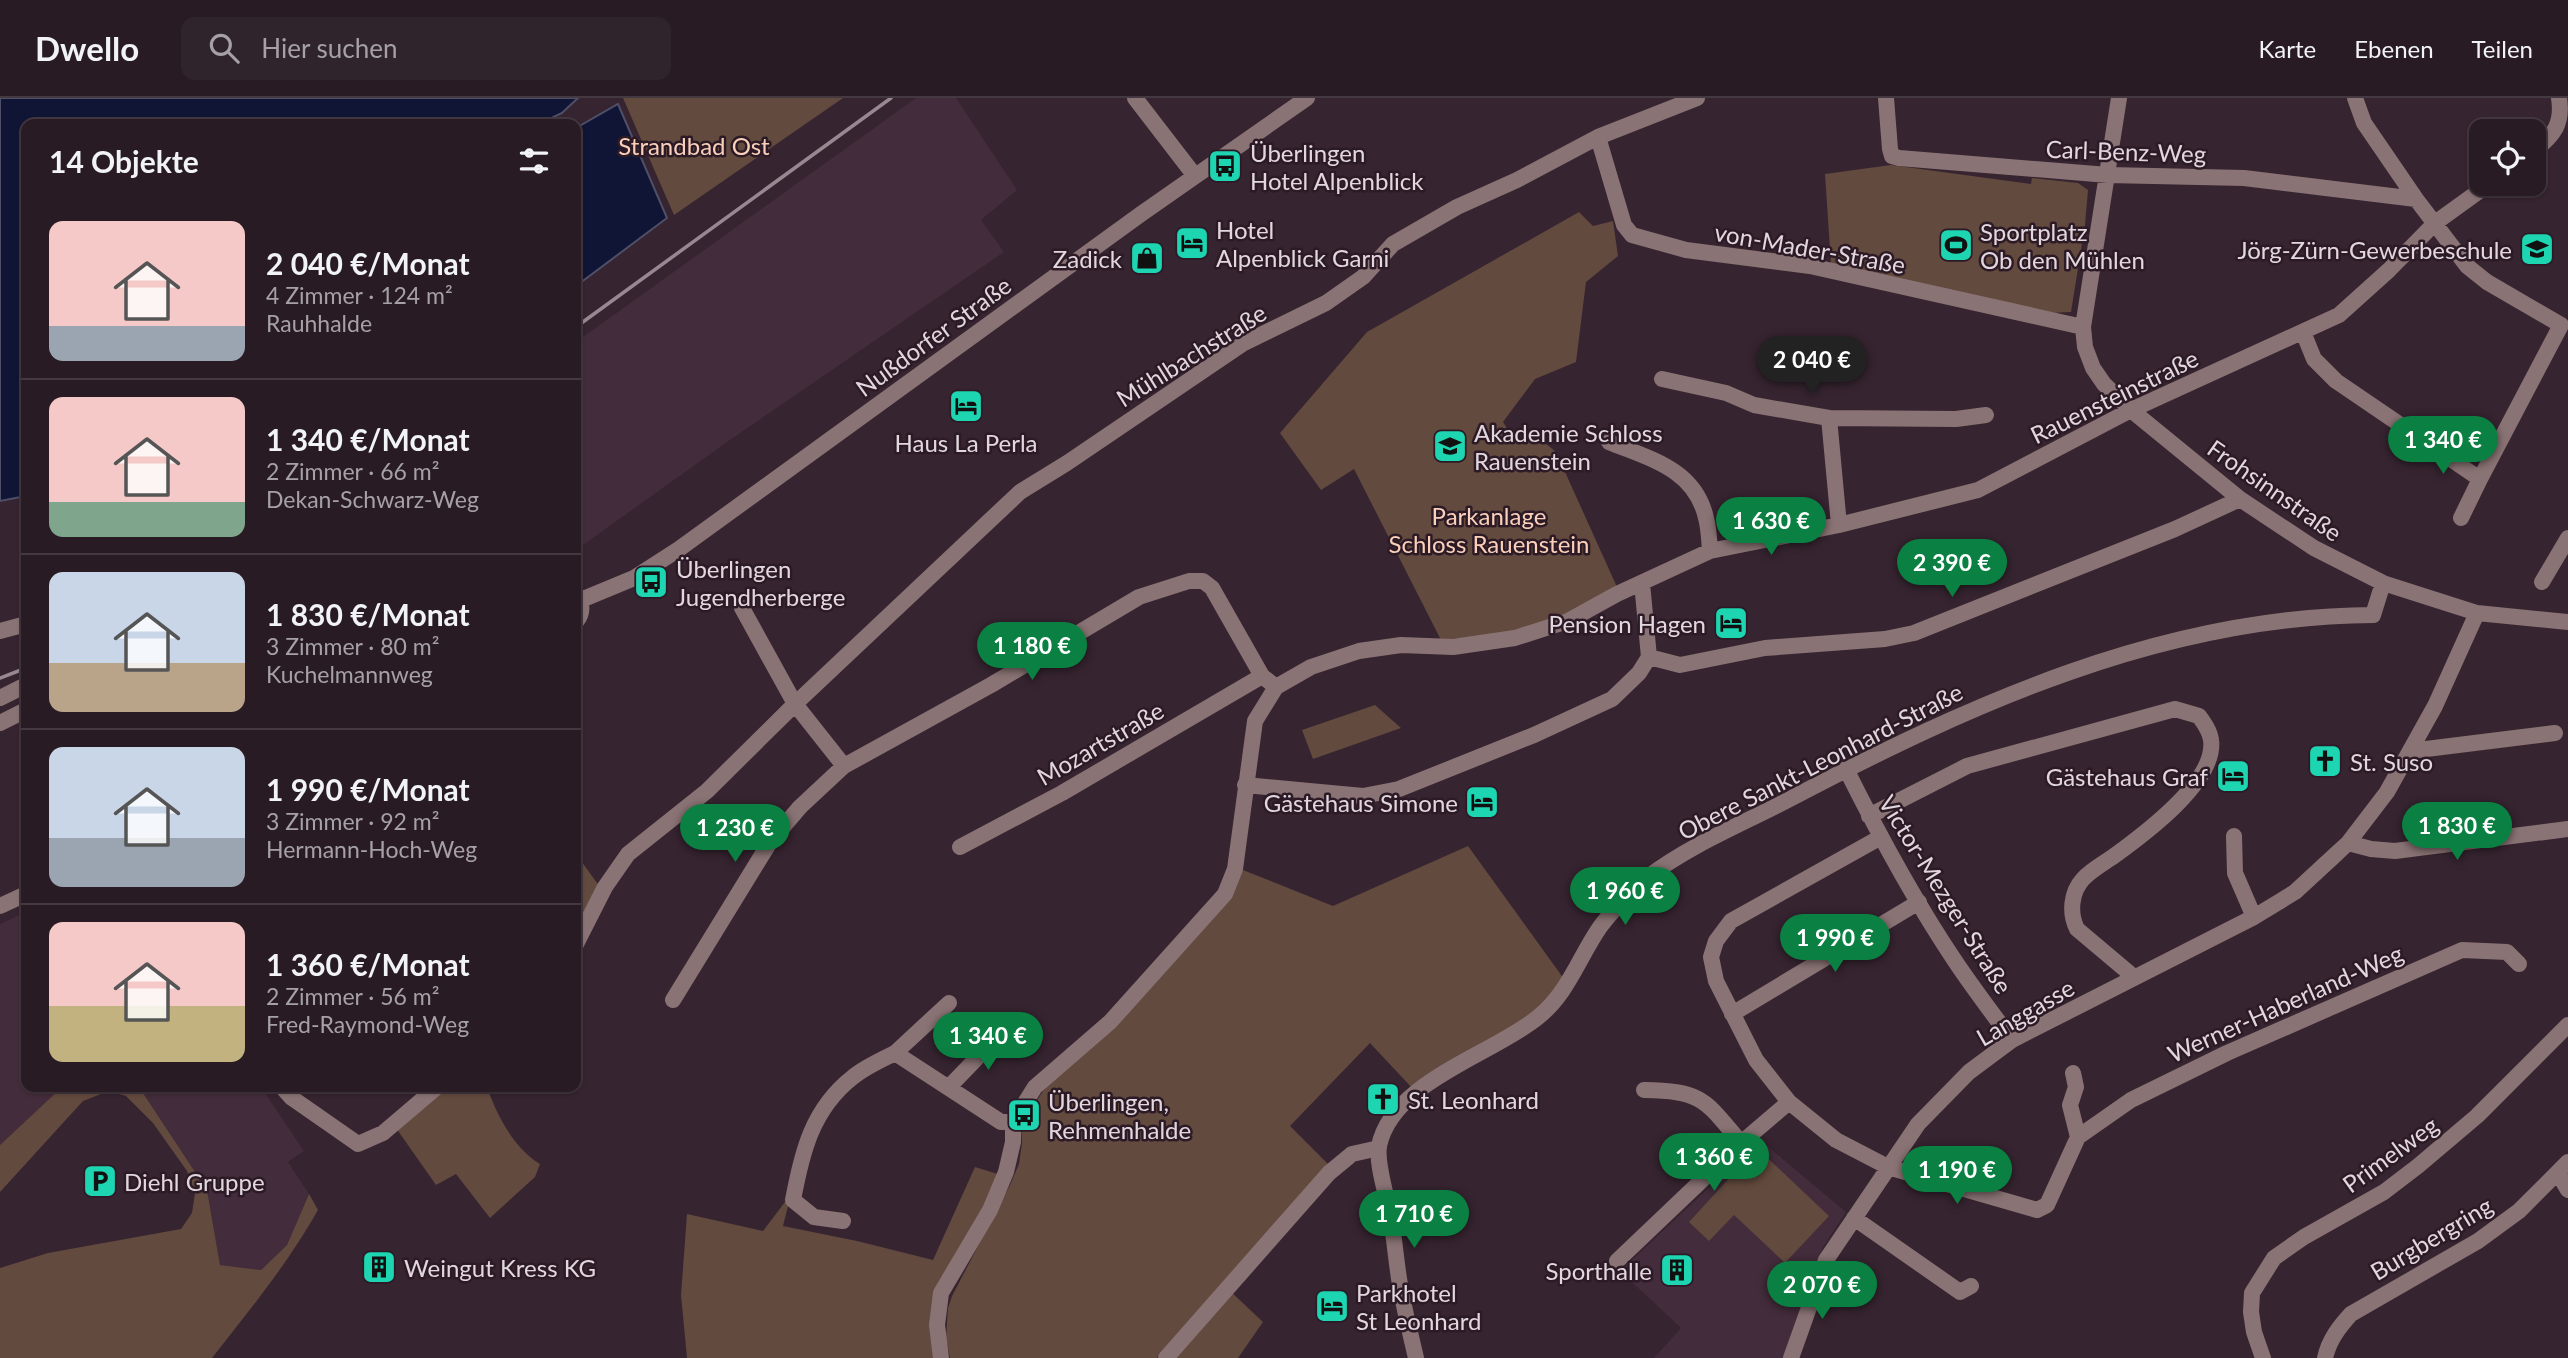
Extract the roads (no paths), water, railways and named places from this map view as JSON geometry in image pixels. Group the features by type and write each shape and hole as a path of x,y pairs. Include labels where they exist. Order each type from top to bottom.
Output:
{"street":[{"path":"1135,98 1195,176"},
{"name":"Nußdorfer Straße","path":"581,596 634,578 678,549 1307,98"},
{"name":"Mühlbachstraße","path":"581,934 604,887 628,854 707,791 795,704 1020,492 1244,343 1326,303 1363,277 1393,244 1457,207 1517,180 1598,137 1697,98"},
{"name":"Carl-Benz-Weg","path":"1886,98 1890,149 1892,156 1899,158 2108,175 2244,178 2416,199"},
{"path":"2083,327 2119,98"},
{"path":"2355,98 2364,123 2416,199 2467,266 2561,325 2461,518"},
{"path":"2546,140 2557,130 2561,111 2559,98"},
{"name":"von-Mader-Straße","path":"1598,137 1624,225 1632,235 1696,252 1810,266 1876,279 2083,327"},
{"name":"Rauensteinstraße","path":"941,1358 937,1325 941,1293 990,1210 1006,1172 1013,1142 1013,1122 1035,1087 1110,1022 1225,894 1235,869 1255,721 1276,687 1311,667 1359,651 1401,645 1453,647 1515,638 1568,621 1710,551 1839,525 1978,490 2131,410 2339,315 2389,270 2435,223 2472,196"},
{"name":"Frohsinnstraße","path":"2083,327 2085,347 2093,368 2104,384 2131,410 2241,499 2314,548 2383,583 2477,614 2568,622"},
{"path":"2303,332 2314,359 2336,381 2480,479"},
{"path":"1662,379 1726,393 1754,405 1829,418 1956,419 1986,415"},
{"path":"1829,418 1839,525"},
{"path":"1609,442 1673,469 1692,487 1706,517 1710,551"},
{"path":"1649,657 1680,665 1765,648 1885,639 1914,633 2175,529 2241,499"},
{"path":"2542,582 2568,538"},
{"path":"673,1000 770,842 800,807 844,766 991,685 1139,597 1189,581 1203,581 1212,589 1262,676 1276,687"},
{"path":"1245,785 1363,796 1399,789 1534,735 1612,699 1639,673 1649,657 1642,583"},
{"name":"Obere Sankt-Leonhard-Straße","path":"1379,1148 1390,1119 1419,1090 1545,1012 1570,980 1601,926 1647,878 1687,852 1846,769 2009,693 2096,662 2162,643 2320,615 2373,615 2383,583"},
{"path":"742,608 795,704 844,766"},
{"name":"Langgasse","path":"1791,1358 1826,1260 1918,1124 1969,1072 2012,1040 2255,917 2295,892 2348,843 2387,792 2435,706 2477,614"},
{"path":"0,631 21,625"},
{"name":"Mozartstraße","path":"960,848 1062,793 1262,676"},
{"path":"0,698 21,688"},
{"path":"1869,816 1967,766 2175,709 2199,716 2212,741 2200,779 2152,828 2083,879 2072,900 2072,919 2077,929 2134,977"},
{"path":"0,723 21,712"},
{"path":"2410,751 2555,733"},
{"name":"Victor-Mezger-Straße","path":"1846,769 1869,816 1955,961 2012,1040"},
{"path":"2348,843 2371,849 2395,850 2568,829"},
{"path":"2234,836 2235,873 2255,917"},
{"path":"1881,837 1731,920 1716,941 1711,957 1716,981 1756,1060 1789,1102 1836,1140 1888,1167"},
{"path":"0,906 21,896"},
{"path":"1732,1014 1919,902"},
{"name":"Werner-Haberland-Weg","path":"1888,1167 2037,1210 2047,1205 2078,1138 2131,1100 2207,1062 2462,950 2507,952 2519,964"},
{"path":"843,1221 814,1217 793,1200 808,1134 829,1101 853,1076 895,1053 949,1003"},
{"name":"Primelweg","path":"2263,1358 2250,1312 2252,1293 2274,1258 2304,1237 2384,1192 2410,1173 2477,1116 2568,1025"},
{"path":"949,1087 1001,1032"},
{"path":"895,1053 1001,1122 1013,1122"},
{"path":"2073,1073 2076,1087 2070,1105 2078,1138"},
{"path":"1644,1090 1682,1092 1702,1099 1741,1143"},
{"path":"287,1092 358,1144 383,1133 431,1092"},
{"path":"1617,1261 1741,1143 1789,1102"},
{"path":"1166,1358 1329,1173 1352,1154 1379,1148 1401,1290 1416,1358"},
{"path":"2563,1167 2568,1190"},
{"name":"Burgbergring","path":"2325,1358 2337,1329 2351,1314 2478,1241 2519,1211 2563,1167"},
{"path":"1854,1217 1960,1292 1971,1286"}],"water":[{"path":"0,98 578,98 562,113 549,119 21,119 21,497 0,501"},
{"path":"618,104 667,218 581,282 581,125"}],"railway":[{"path":"581,323 891,98"},
{"path":"0,678 21,670"}],"place":[{"name":"Überlingen Hotel Alpenblick","path":"1225,166"},
{"name":"Hotel Alpenblick Garni","path":"1192,243"},
{"name":"Sportplatz Ob den Mühlen","path":"1956,245"},
{"name":"Jörg-Zürn-Gewerbeschule","path":"2537,249"},
{"name":"Zadick","path":"1147,258"},
{"name":"Haus La Perla","path":"966,406"},
{"name":"Akademie Schloss Rauenstein","path":"1450,446"},
{"name":"Überlingen Jugendherberge","path":"651,582"},
{"name":"Pension Hagen","path":"1731,623"},
{"name":"St. Suso","path":"2325,761"},
{"name":"Gästehaus Graf","path":"2233,776"},
{"name":"Gästehaus Simone","path":"1482,802"},
{"name":"St. Leonhard","path":"1383,1099"},
{"name":"Überlingen, Rehmenhalde","path":"1024,1115"},
{"name":"Diehl Gruppe","path":"100,1181"},
{"name":"Weingut Kress KG","path":"379,1267"},
{"name":"Sporthalle","path":"1677,1270"},
{"name":"Parkhotel St Leonhard","path":"1332,1306"}],"park label":[{"name":"Strandbad Ost","path":"694,145"},
{"name":"Parkanlage Schloss Rauenstein","path":"1489,529"}]}
